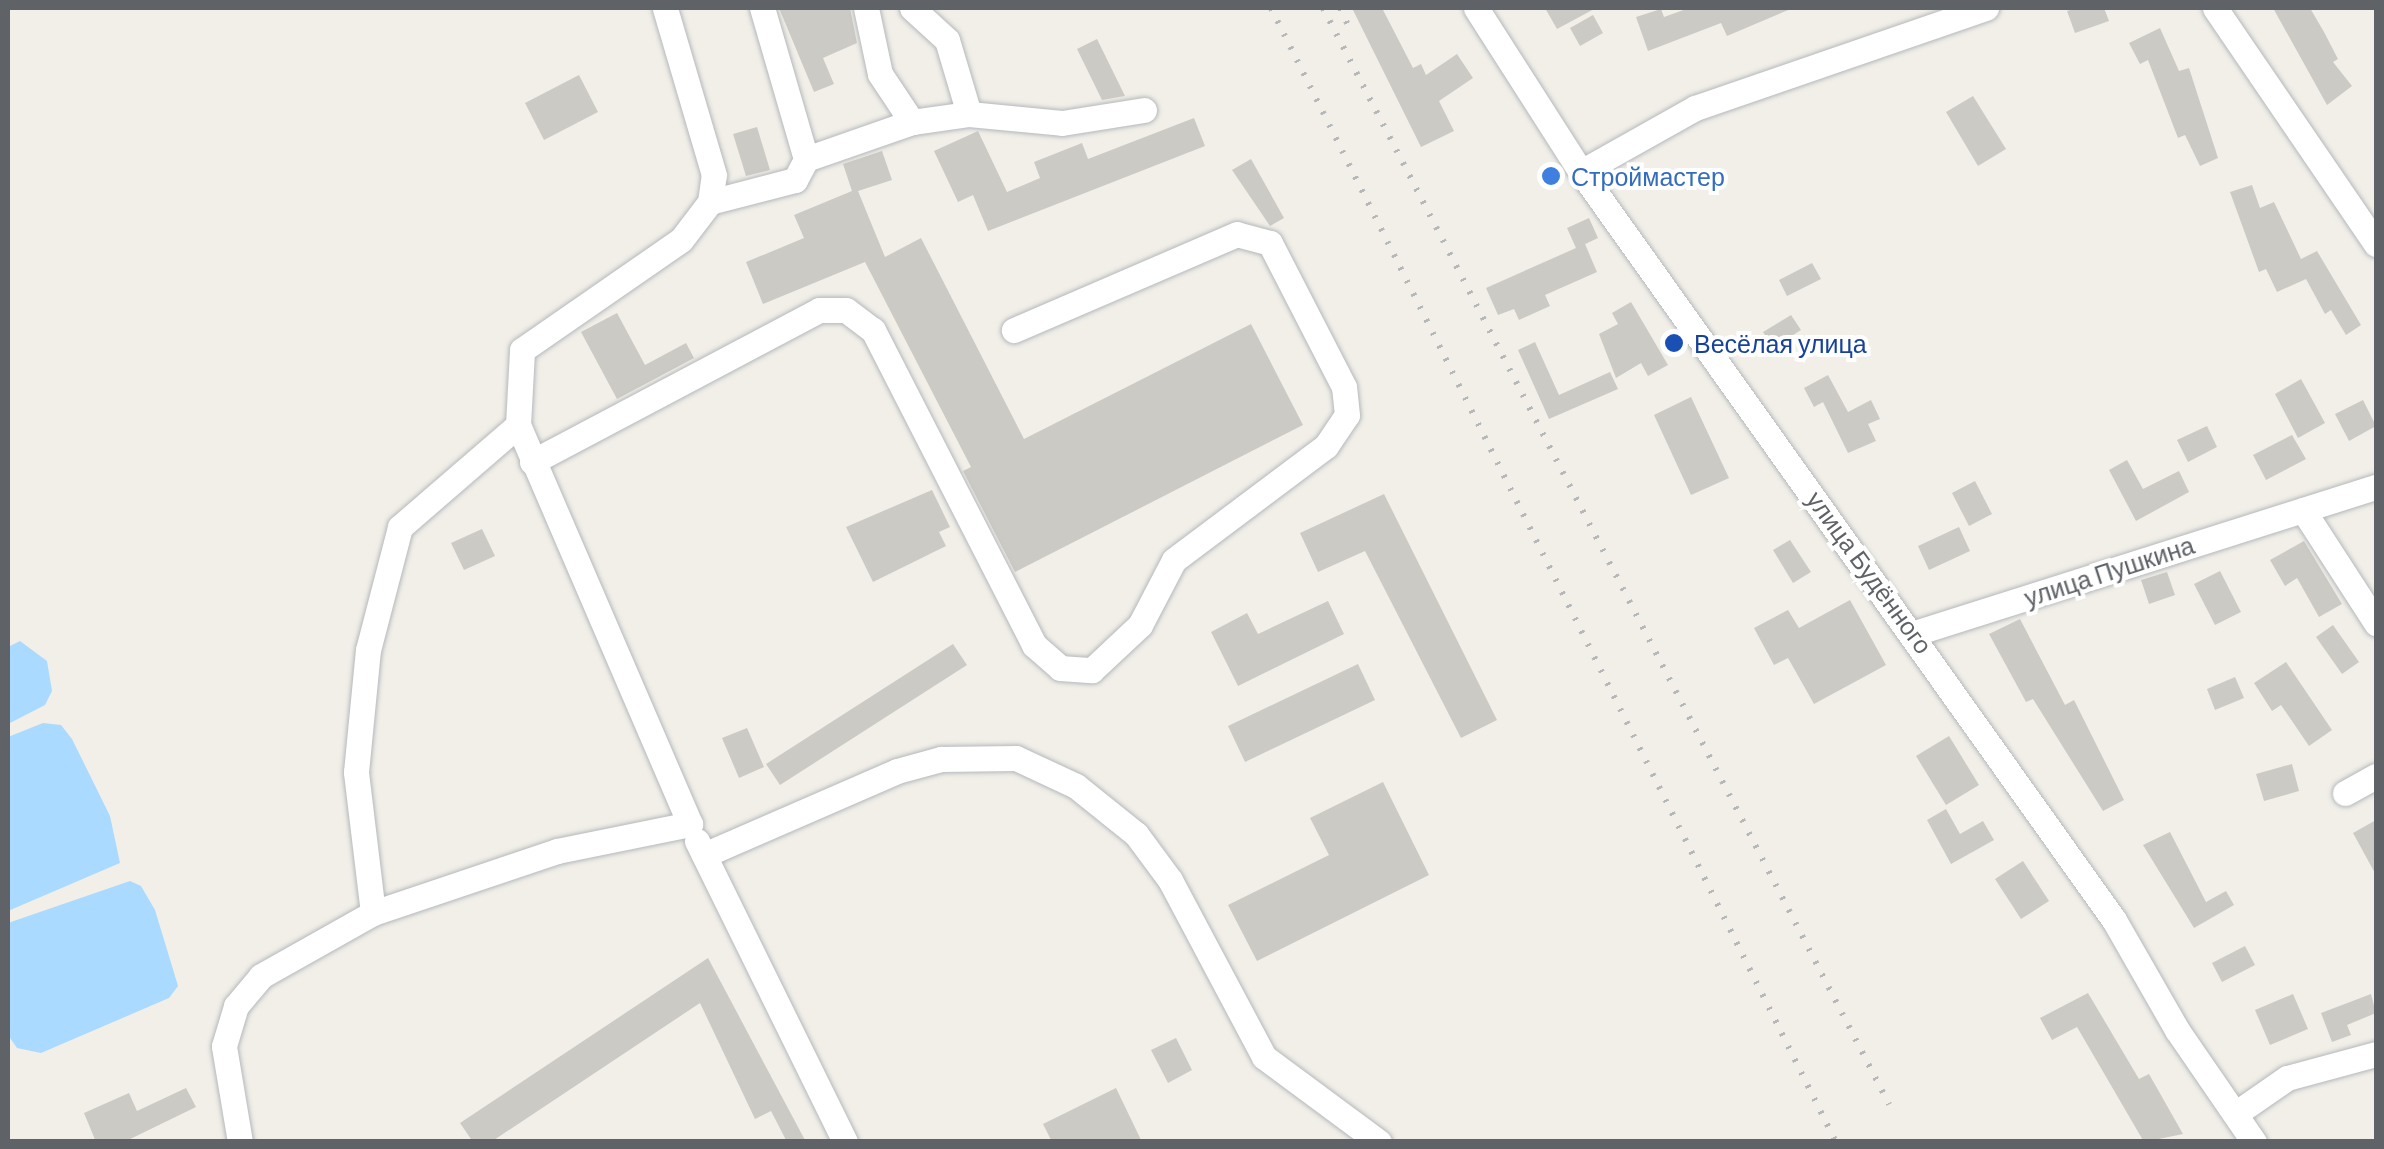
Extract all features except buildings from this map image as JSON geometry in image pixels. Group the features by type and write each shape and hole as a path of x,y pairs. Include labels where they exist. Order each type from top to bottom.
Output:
{"street":[{"path":"665,8 714,175 710,202 681,240 522,350 518,425 704,855 845,1142"},
{"path":"762,8 806,159"},
{"path":"866,8 880,74 912,122"},
{"path":"912,8 947,40 969,114"},
{"name":"улица Будённого","path":"1476,8 1581,172 1914,633 2114,920 2254,1142"},
{"path":"1581,172 1694,108 1986,8"},
{"path":"2215,8 2376,244"},
{"path":"710,202 795,180 806,159 912,122 969,114 1062,124 1144,110"},
{"path":"532,462 819,310 846,310 873,330 1034,644 1060,668 1092,670 1140,626 1174,560 1326,446 1347,416 1344,387 1270,243 1237,234 1014,330"},
{"path":"373,912 356,772 368,650 400,527 518,425"},
{"name":"улица Пушкина","path":"1914,633 2376,487"},
{"path":"2303,510 2376,623"},
{"path":"704,855 897,770 941,759 1016,758 1076,786 1136,834 1170,880 1264,1057 1379,1142"},
{"path":"2345,793 2376,776"},
{"path":"240,1142 224,1046 236,1006 260,976 373,912 556,852 690,824"},
{"path":"2235,1114 2287,1078 2376,1054"}],"water":[{"path":"20,641 47,661 52,691 45,705 8,724 8,647"},
{"path":"43,723 61,725 72,739 110,816 120,863 8,911 8,737"},
{"path":"130,881 141,886 155,910 178,986 169,998 41,1053 17,1048 8,1035 8,923"}],"railway":[{"path":"1271,8 1836,1142"},
{"path":"1323,8 1889,1104"},
{"path":"1340,8 1349,27"}],"place":[{"name":"Строймастер","path":"1551,176"},
{"name":"Весёлая улица","path":"1674,343"}]}
